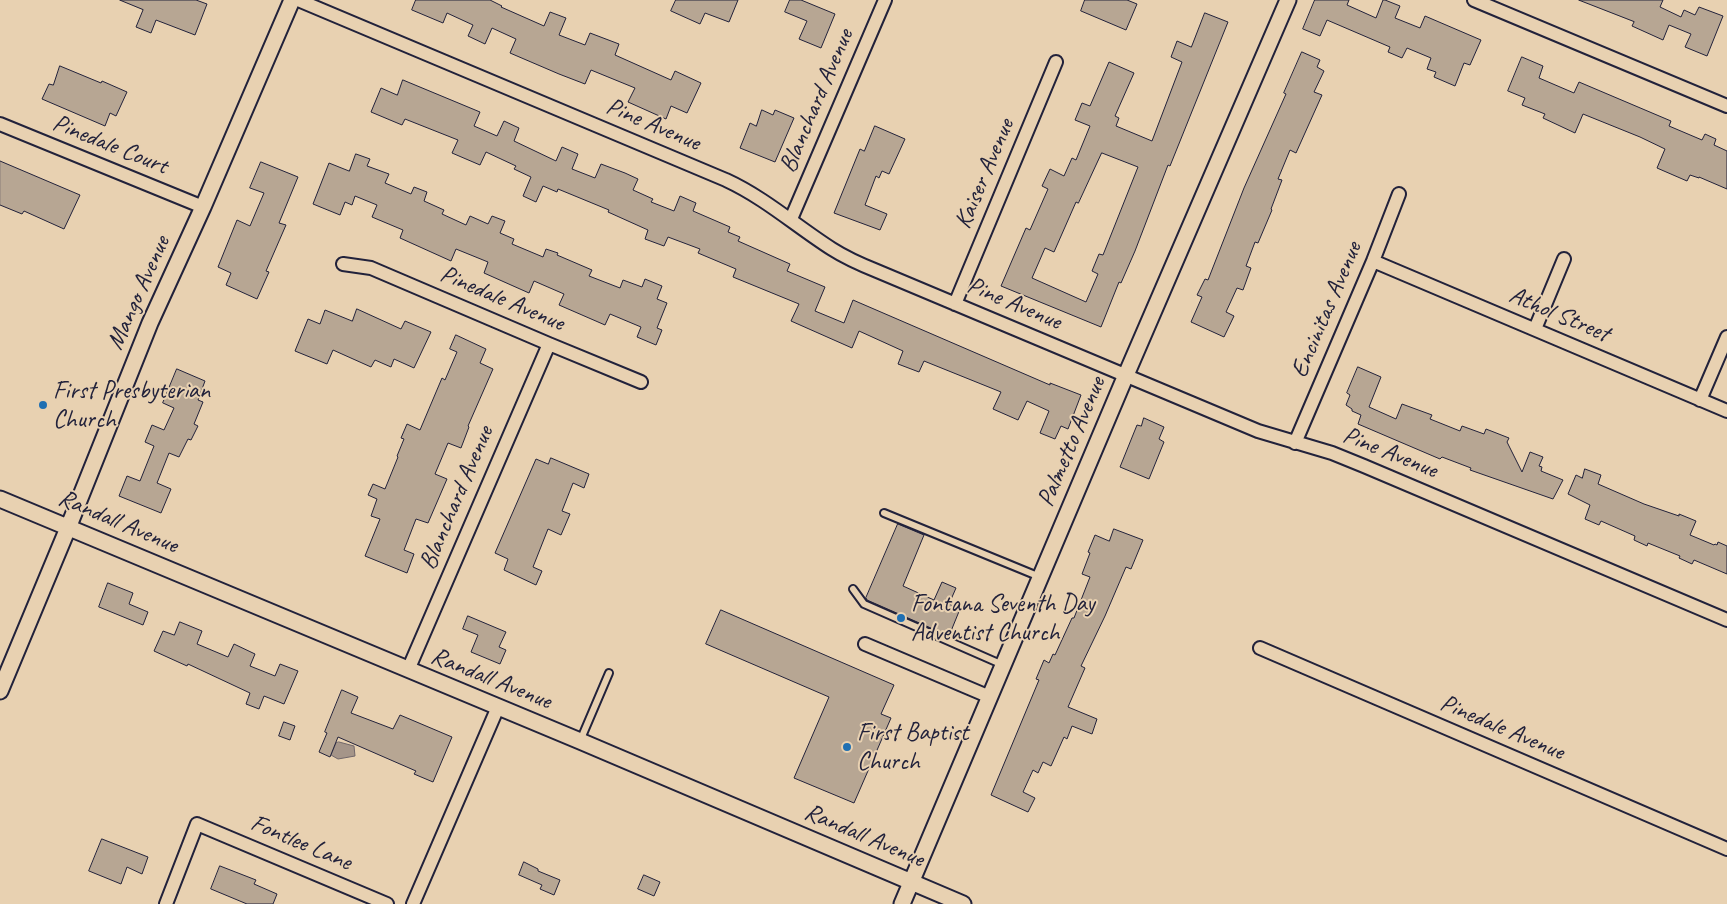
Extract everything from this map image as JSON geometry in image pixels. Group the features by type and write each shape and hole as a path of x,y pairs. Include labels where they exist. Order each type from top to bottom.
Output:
{"street":[{"name":"Mango Avenue","path":"0,691 150,323 203,208 292,0"},
{"name":"Pine Avenue","path":"298,0 726,180 743,188 854,261 1258,431 1332,453 1364,466 1727,620"},
{"name":"Blanchard Avenue","path":"790,219 885,0"},
{"name":"Palmetto Avenue","path":"902,904 1126,375 1288,0"},
{"path":"1474,0 1727,106"},
{"name":"Kaiser Avenue","path":"955,304 1056,62"},
{"name":"Pinedale Court","path":"0,124 203,208"},
{"name":"Encinitas Avenue","path":"1295,443 1373,261 1399,194"},
{"path":"1535,329 1564,259"},
{"name":"Athol Street","path":"1373,261 1727,411"},
{"name":"Pinedale Avenue","path":"343,264 371,268 641,382"},
{"path":"1700,400 1727,337"},
{"name":"Blanchard Avenue","path":"408,670 549,344"},
{"name":"Randall Avenue","path":"0,499 580,741 963,904"},
{"path":"865,644 990,697"},
{"name":"Pinedale Avenue","path":"1260,648 1727,849"},
{"path":"413,904 498,707"},
{"name":"Fontlee Lane","path":"166,904 197,824 387,904"}],"lane":[{"path":"884,513 1040,577"},
{"path":"853,589 864,604 1003,665"},
{"path":"580,741 609,673"}],"shaded area":[{"path":"336,743 354,746 355,756 338,759 331,755"}],"building":[{"path":"120,0 196,0 207,4 195,35 156,20 151,33 136,27 143,10"},
{"path":"416,0 490,0 501,7 544,26 550,12 566,18 559,35 585,45 590,33 619,44 615,55 671,80 675,71 701,83 687,113 671,106 666,119 628,102 635,88 591,70 585,84 559,74 510,53 516,39 492,28 485,44 468,36 473,25 447,13 443,23 412,10"},
{"path":"676,0 738,0 729,22 705,13 700,24 671,11"},
{"path":"790,0 801,0 835,14 821,48 799,39 807,21 785,12"},
{"path":"1085,0 1127,0 1137,4 1126,30 1081,11"},
{"path":"1315,0 1349,0 1347,5 1376,18 1383,0 1385,0 1400,6 1395,18 1420,28 1425,16 1481,40 1470,65 1464,63 1455,86 1434,77 1436,72 1427,69 1431,58 1407,48 1402,58 1388,52 1390,47 1327,20 1320,36 1303,29"},
{"path":"1579,0 1663,0 1660,7 1681,17 1684,10 1695,15 1699,7 1723,16 1707,56 1685,47 1691,34 1669,25 1663,40 1632,26 1634,22"},
{"path":"1205,13 1228,22 1170,166 1168,165 1135,251 1121,283 1119,282 1101,327 1001,286 1026,228 1030,230 1048,189 1042,186 1050,169 1064,176 1072,158 1076,160 1090,126 1075,120 1082,103 1090,106 1109,62 1134,73 1115,116 1119,118 1116,126 1152,141 1182,62 1171,57 1177,41 1191,47","holes":["1102,153 1138,167 1103,255 1099,254 1092,271 1098,274 1086,302 1032,278 1045,248 1054,252 1076,202 1078,203"]},
{"path":"1302,52 1320,60 1317,67 1324,71 1314,92 1322,95 1296,153 1290,150 1278,179 1282,180 1272,210 1258,243 1255,242 1246,266 1251,268 1243,290 1237,288 1226,312 1234,316 1224,337 1191,322 1202,297 1197,295 1205,279 1208,280 1244,188 1286,94 1284,93"},
{"path":"1522,57 1543,66 1539,78 1574,93 1579,82 1671,121 1669,126 1702,140 1705,134 1716,139 1714,145 1727,151 1727,189 1690,175 1687,181 1657,168 1665,149 1640,137 1583,114 1575,133 1543,118 1545,114 1522,105 1525,98 1508,91"},
{"path":"60,66 127,92 116,116 110,113 105,126 42,99 49,84 53,85"},
{"path":"403,80 480,112 474,126 497,136 504,121 519,128 514,141 556,161 562,147 578,154 572,169 595,178 601,164 625,173 638,179 633,190 653,199 651,202 674,211 680,196 696,203 693,211 730,227 728,232 740,237 738,241 790,264 787,271 825,287 815,311 844,323 853,300 1050,385 1050,383 1081,395 1068,429 1061,426 1055,439 1040,433 1049,411 1027,401 1018,420 993,409 1001,392 924,361 919,372 898,364 903,351 859,331 852,348 791,321 799,304 733,277 736,269 698,253 700,249 668,237 664,246 645,239 648,230 608,212 609,210 558,189 557,192 543,186 536,202 523,196 531,177 514,169 516,166 486,152 480,165 452,153 458,140 405,119 402,125 371,112 381,88 397,95"},
{"path":"762,110 773,115 775,110 794,118 775,162 740,148 750,123 756,126"},
{"path":"875,126 905,139 889,174 882,171 879,178 876,176 865,205 887,214 880,230 834,213 860,149 864,151"},
{"path":"356,154 370,159 367,166 389,174 385,183 411,194 414,187 427,192 424,201 444,210 442,214 466,225 470,216 488,224 492,216 505,221 500,233 514,239 512,244 543,257 546,249 558,253 557,255 592,270 589,276 620,288 623,280 642,287 645,279 662,286 657,299 667,303 657,328 662,330 656,345 637,337 641,327 610,314 605,325 559,305 564,294 534,281 529,293 484,273 488,262 456,249 451,261 400,238 403,230 372,217 377,205 355,196 352,205 345,202 340,215 313,204 329,163 349,171"},
{"path":"0,161 80,195 64,229 24,211 22,214 0,205"},
{"path":"261,162 298,177 279,223 286,225 266,271 269,272 257,299 226,285 231,273 218,267 237,220 250,226 264,193 250,188"},
{"path":"357,309 401,329 405,321 431,332 414,368 394,359 391,367 375,360 371,367 333,350 327,364 295,351 308,319 320,324 325,310 352,321"},
{"path":"456,335 486,349 480,363 493,369 468,426 461,448 448,443 435,474 447,479 428,523 416,519 404,550 414,554 407,573 365,556 380,519 371,516 377,499 368,495 373,484 385,489 398,457 404,439 401,438 407,424 420,430 442,378 445,380 457,352 450,349"},
{"path":"1358,367 1381,377 1369,407 1396,419 1402,404 1432,415 1430,419 1460,431 1462,426 1484,434 1486,429 1509,438 1507,442 1522,472 1530,452 1543,457 1539,466 1542,467 1541,471 1563,480 1553,499 1470,470 1471,468 1442,457 1440,459 1358,424 1361,415 1352,411 1346,405 1350,395 1347,393"},
{"path":"177,369 205,381 198,400 203,402 194,424 198,426 191,440 188,439 179,457 169,453 157,483 171,489 161,513 119,496 127,476 140,481 154,446 145,442 152,425 164,430 174,408 163,403"},
{"path":"1144,418 1164,427 1159,439 1164,442 1149,479 1120,467 1137,425 1141,426"},
{"path":"551,458 589,474 584,488 573,483 562,511 570,514 561,535 548,529 533,567 542,571 536,585 504,570 508,559 495,553 536,459 548,464"},
{"path":"1585,469 1601,475 1598,484 1644,504 1696,521 1690,535 1714,545 1717,545 1718,542 1727,546 1727,574 1694,560 1692,564 1679,558 1680,556 1648,543 1647,546 1634,540 1635,536 1601,521 1599,525 1585,519 1590,505 1568,494 1576,475 1582,478"},
{"path":"898,524 924,535 903,586 934,600 942,582 956,588 949,604 960,609 949,636 866,598"},
{"path":"1114,529 1143,540 1131,569 1126,567 1081,666 1085,668 1068,707 1097,719 1092,734 1072,726 1067,739 1064,737 1051,766 1043,762 1038,773 1033,770 1023,792 1035,798 1028,812 991,795 1039,680 1036,679 1044,660 1049,663 1053,654 1055,655 1072,618 1074,618 1090,577 1082,574 1095,535 1109,541"},
{"path":"108,583 133,593 129,604 148,612 143,625 99,607"},
{"path":"721,610 894,685 881,714 891,718 854,803 794,778 829,697 706,644"},
{"path":"468,616 506,632 499,647 506,650 500,664 471,652 478,635 463,629"},
{"path":"180,622 202,631 197,644 228,657 234,644 255,654 250,666 275,676 280,664 298,671 284,704 264,696 259,709 246,704 250,693 188,664 187,666 154,651 163,631 174,635"},
{"path":"342,690 358,697 351,713 393,729 400,715 452,737 433,782 414,774 416,771 338,737 330,757 319,752"},
{"path":"284,722 295,726 290,740 279,736"},
{"path":"102,839 148,857 142,874 127,867 121,884 89,871"},
{"path":"524,862 538,869 538,871 560,880 554,895 540,889 542,885 519,875"},
{"path":"220,866 256,880 254,884 277,894 273,904 247,904 211,889"},
{"path":"644,875 660,882 654,896 638,889"}],"place":[{"name":"First Presbyterian Church","path":"43,405"},
{"name":"Fontana Seventh Day Adventist Church","path":"901,618"},
{"name":"First Baptist Church","path":"847,747"}]}
